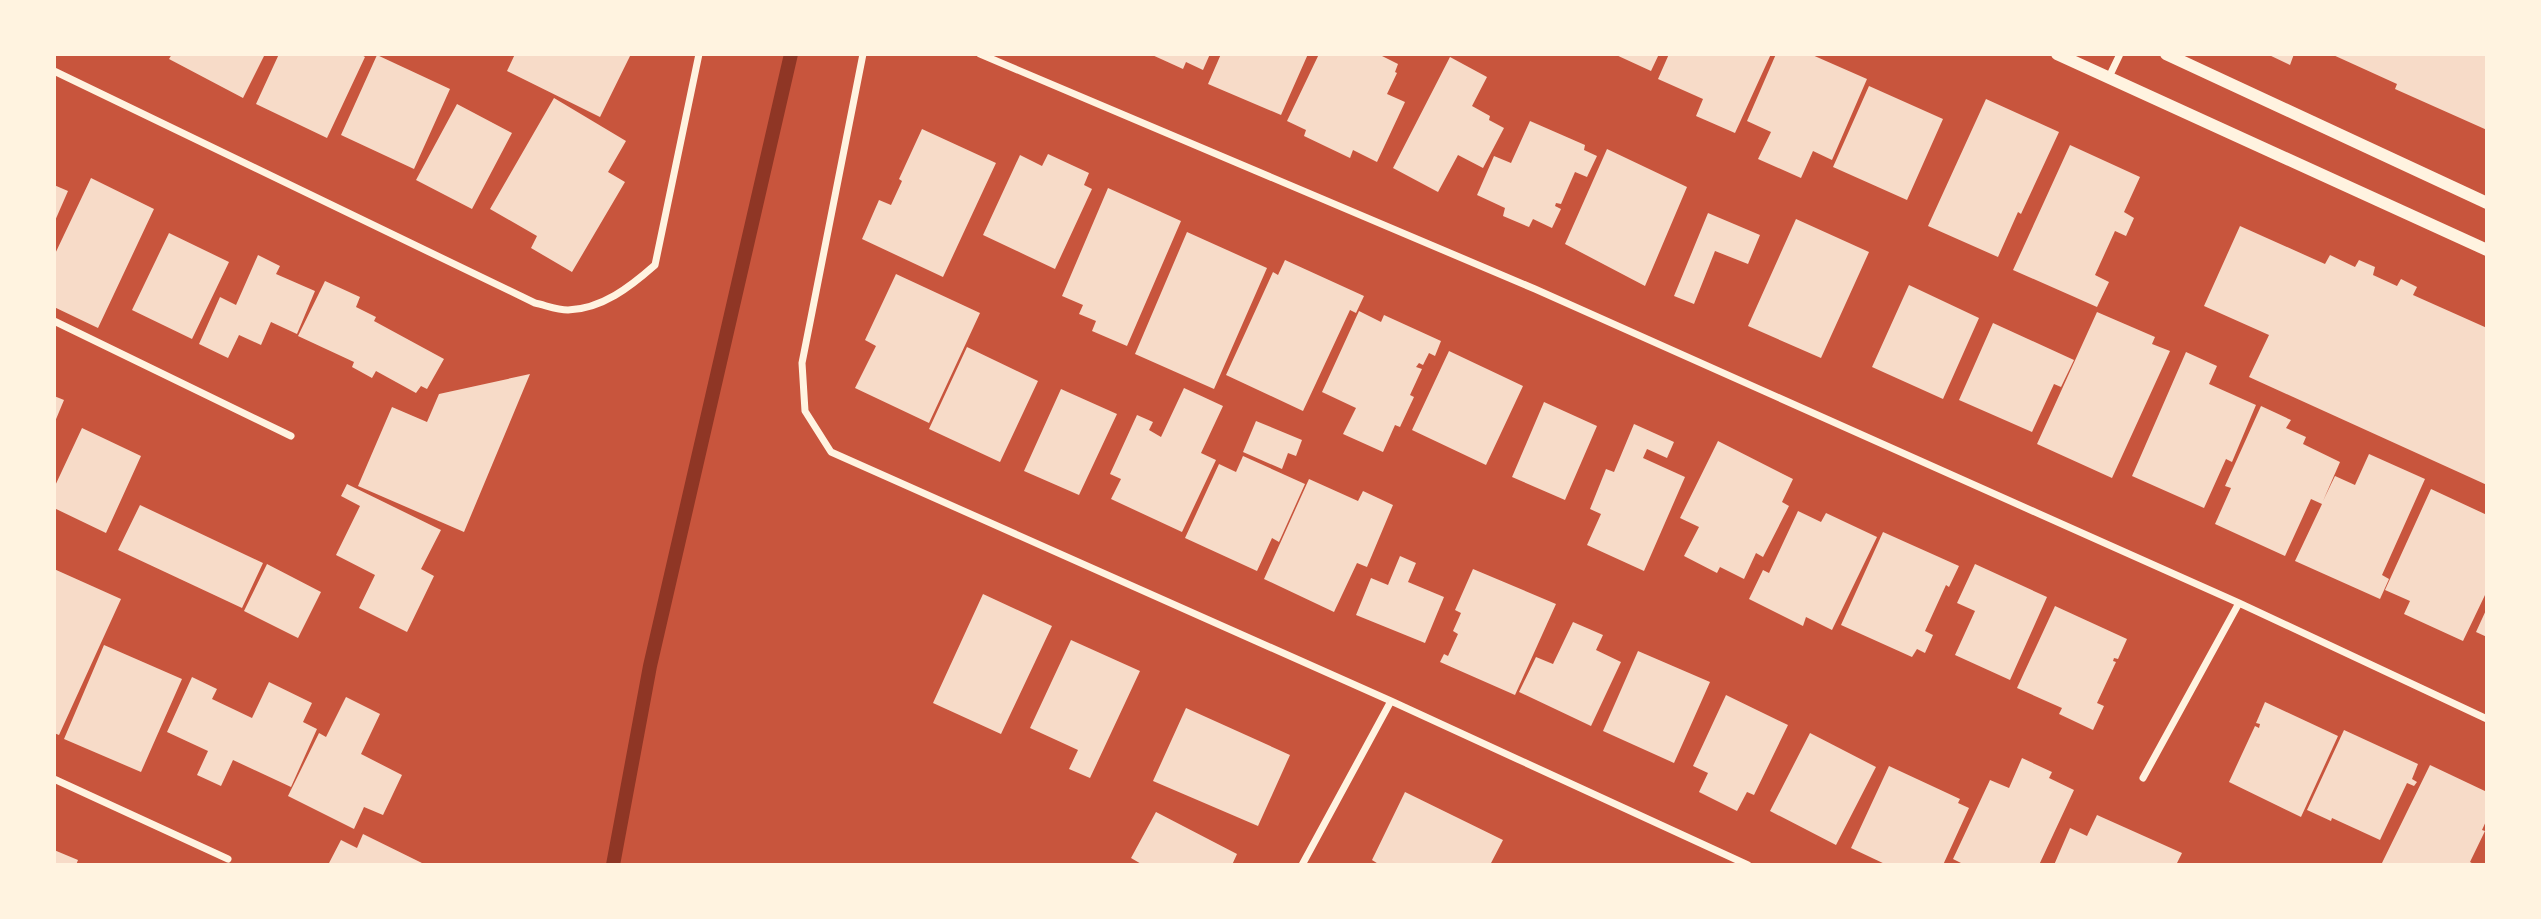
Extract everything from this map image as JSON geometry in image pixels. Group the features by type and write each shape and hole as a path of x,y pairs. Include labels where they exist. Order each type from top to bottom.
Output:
{"street":[{"path":"54,71 535,303 567,310 595,305 628,289 655,265 699,54"},
{"path":"863,54 802,363 805,411 831,452 1391,701 1748,865"},
{"path":"980,54 1535,289 2239,603 2487,719"},
{"path":"2057,54 2487,250"},
{"path":"2109,78 2120,54"},
{"path":"2166,54 2487,203"},
{"path":"54,321 291,436"},
{"path":"2143,778 2239,603"},
{"path":"1303,865 1391,701"},
{"path":"54,779 228,859"}],"building":[{"path":"172,54 265,54 243,98 169,59"},
{"path":"279,54 360,54 365,57 327,138 256,104"},
{"path":"515,54 631,54 600,117 507,71"},
{"path":"1150,54 1210,54 1203,70 1186,62 1183,69"},
{"path":"1221,54 1308,54 1281,115 1208,84"},
{"path":"1319,54 1378,54 1398,64 1397,73 1387,94 1405,102 1377,162 1353,150 1350,158 1304,136 1306,130 1287,121"},
{"path":"1614,54 1659,54 1651,71"},
{"path":"1669,54 1771,54 1735,133 1696,116 1703,99 1658,79"},
{"path":"1776,54 1810,54 1867,79 1832,160 1813,151 1801,178 1758,159 1771,132 1747,121"},
{"path":"2267,54 2294,54 2290,65"},
{"path":"2331,54 2487,54 2487,130 2395,89 2397,84"},
{"path":"377,55 450,89 414,169 341,135"},
{"path":"1450,57 1487,77 1472,106 1504,128 1483,168 1458,155 1438,192 1393,168"},
{"path":"1869,86 1943,119 1907,200 1833,167"},
{"path":"554,98 626,141 608,172 625,182 572,272 531,248 537,236 490,209"},
{"path":"1986,99 2059,132 1998,257 1928,226"},
{"path":"457,104 512,133 472,209 416,180"},
{"path":"1530,121 1585,145 1584,150 1597,156 1587,177 1575,172 1561,204 1556,203 1555,206 1561,209 1552,228 1533,219 1529,227 1503,216 1505,208 1477,195 1494,156 1511,163"},
{"path":"922,129 996,163 943,277 862,239 879,200 891,205 902,181 899,179"},
{"path":"2070,145 2140,177 2124,212 2134,218 2126,236 2115,231 2095,275 2109,282 2097,307 2013,270"},
{"path":"1607,149 1687,187 1645,286 1565,244"},
{"path":"1048,154 1089,173 1084,185 1092,189 1055,269 983,235 1020,155 1042,166"},
{"path":"91,178 154,209 98,328 54,307 54,256"},
{"path":"54,185 68,191 54,223"},
{"path":"1108,188 1181,221 1127,346 1092,331 1096,321 1079,314 1083,305 1062,296"},
{"path":"1708,213 1760,235 1748,264 1715,251 1694,304 1674,296"},
{"path":"1796,219 1869,252 1821,358 1748,326"},
{"path":"2240,226 2325,264 2330,255 2355,267 2359,260 2375,267 2373,275 2397,286 2401,279 2417,287 2413,295 2487,328 2487,485 2249,377 2269,335 2204,306"},
{"path":"1187,232 1267,268 1214,389 1135,354"},
{"path":"169,233 229,262 192,339 132,310"},
{"path":"258,255 280,266 276,274 315,291 297,334 271,322 261,345 239,335 228,358 199,344 220,297 236,305"},
{"path":"1285,260 1364,296 1356,313 1350,310 1303,411 1226,375 1273,272 1278,275"},
{"path":"896,274 980,313 929,423 855,388 876,346 865,340"},
{"path":"325,281 360,297 356,307 376,317 374,321 444,359 427,389 421,386 416,393 376,371 372,378 352,367 354,362 298,336"},
{"path":"1909,285 1979,318 1943,399 1872,367"},
{"path":"1359,311 1381,322 1384,315 1441,341 1435,356 1429,353 1423,365 1419,363 1416,367 1422,369 1410,395 1414,397 1400,427 1395,425 1383,452 1343,434 1356,408 1322,392"},
{"path":"2097,312 2155,337 2152,344 2170,351 2112,478 2037,444"},
{"path":"1993,323 2074,360 2061,387 2054,384 2032,432 1959,400"},
{"path":"967,347 1038,381 1000,462 929,429"},
{"path":"1449,351 1523,386 1486,465 1412,430"},
{"path":"2186,352 2217,366 2209,384 2256,405 2232,462 2226,459 2204,508 2132,476"},
{"path":"530,374 464,532 358,486 392,407 427,422 439,394"},
{"path":"1184,388 1223,406 1201,453 1216,460 1182,532 1111,499 1121,479 1110,474 1137,415 1153,422 1149,430 1161,437"},
{"path":"1061,389 1117,414 1079,495 1024,471"},
{"path":"54,396 64,400 54,424"},
{"path":"1544,402 1597,426 1565,500 1512,477"},
{"path":"2261,406 2291,420 2286,428 2306,437 2303,444 2340,462 2323,501 2335,476 2355,485 2369,454 2425,479 2382,575 2389,579 2380,599 2295,561 2322,504 2311,499 2285,556 2215,524 2231,488 2225,486"},
{"path":"1256,421 1302,440 1296,456 1288,453 1282,469 1243,452"},
{"path":"1634,424 1674,442 1667,458 1647,449 1643,458 1685,477 1644,571 1587,545 1601,514 1590,509 1606,469 1614,472"},
{"path":"82,428 141,456 106,533 54,508 54,488"},
{"path":"1718,441 1793,479 1782,502 1789,506 1763,557 1756,553 1744,579 1720,567 1717,573 1684,556 1699,527 1680,518"},
{"path":"1243,456 1305,484 1279,542 1272,538 1257,571 1185,538 1219,464 1236,472"},
{"path":"1309,479 1358,501 1363,491 1393,505 1367,567 1357,563 1334,612 1264,579"},
{"path":"347,484 441,530 421,569 434,576 407,632 359,608 375,575 336,555 360,506 341,496"},
{"path":"2431,489 2487,515 2487,595 2463,641 2404,614 2410,601 2385,590"},
{"path":"140,505 263,563 242,608 118,550"},
{"path":"1798,511 1821,522 1826,513 1877,537 1832,630 1806,617 1803,626 1749,599 1763,570 1769,573"},
{"path":"1883,532 1959,566 1949,587 1946,585 1925,631 1933,635 1925,653 1917,649 1912,657 1841,625"},
{"path":"1400,556 1416,563 1408,582 1444,597 1425,643 1356,615 1371,578 1388,585"},
{"path":"267,564 321,592 298,638 244,611"},
{"path":"1975,564 2047,597 2010,680 1955,655 1975,611 1957,603"},
{"path":"54,569 121,599 59,735 54,733"},
{"path":"1473,569 1556,604 1515,695 1440,662 1444,654 1448,656 1458,634 1453,631 1461,613 1455,610"},
{"path":"983,594 1052,626 1001,734 933,703"},
{"path":"2055,606 2127,639 2118,659 2114,658 2113,661 2116,662 2097,703 2104,706 2093,730 2059,714 2062,708 2017,688"},
{"path":"2487,608 2487,637 2476,632"},
{"path":"1573,622 1603,635 1596,650 1621,662 1591,726 1519,692 1536,657 1553,664"},
{"path":"1071,640 1140,671 1090,778 1069,769 1078,750 1030,728"},
{"path":"104,645 182,679 141,772 64,739"},
{"path":"1638,651 1710,682 1674,763 1603,731"},
{"path":"192,677 217,689 212,699 252,718 269,682 312,703 303,722 317,729 291,787 233,760 221,786 197,775 208,751 167,732"},
{"path":"1726,695 1788,725 1754,795 1747,792 1737,811 1699,792 1708,773 1693,766"},
{"path":"346,697 380,714 361,754 402,775 383,815 364,807 354,829 288,796 319,733 326,737"},
{"path":"2265,702 2338,736 2301,817 2229,782 2255,726 2259,728 2260,724 2256,723"},
{"path":"1186,708 1290,755 1258,826 1153,781"},
{"path":"2344,730 2418,764 2412,779 2417,782 2414,786 2407,783 2380,840 2332,818 2331,821 2307,810"},
{"path":"1810,733 1876,767 1836,845 1770,811"},
{"path":"2022,758 2052,772 2049,778 2074,790 2039,865 1965,865 1953,859 1990,780 2009,788"},
{"path":"2430,765 2487,792 2487,819 2482,830 2485,831 2470,862 2475,865 2381,865"},
{"path":"1889,766 1960,799 1958,803 1969,808 1943,865 1887,865 1851,848"},
{"path":"1405,792 1503,840 1490,865 1380,865 1372,860"},
{"path":"1156,812 1237,854 1232,865 1143,865 1131,858"},
{"path":"2097,815 2182,853 2176,865 2054,865 2070,828 2087,836"},
{"path":"363,834 426,865 328,865 341,840 357,848"},
{"path":"54,850 78,860 76,865 54,865"}],"waterway":[{"path":"613,865 650,666 791,54"}]}
